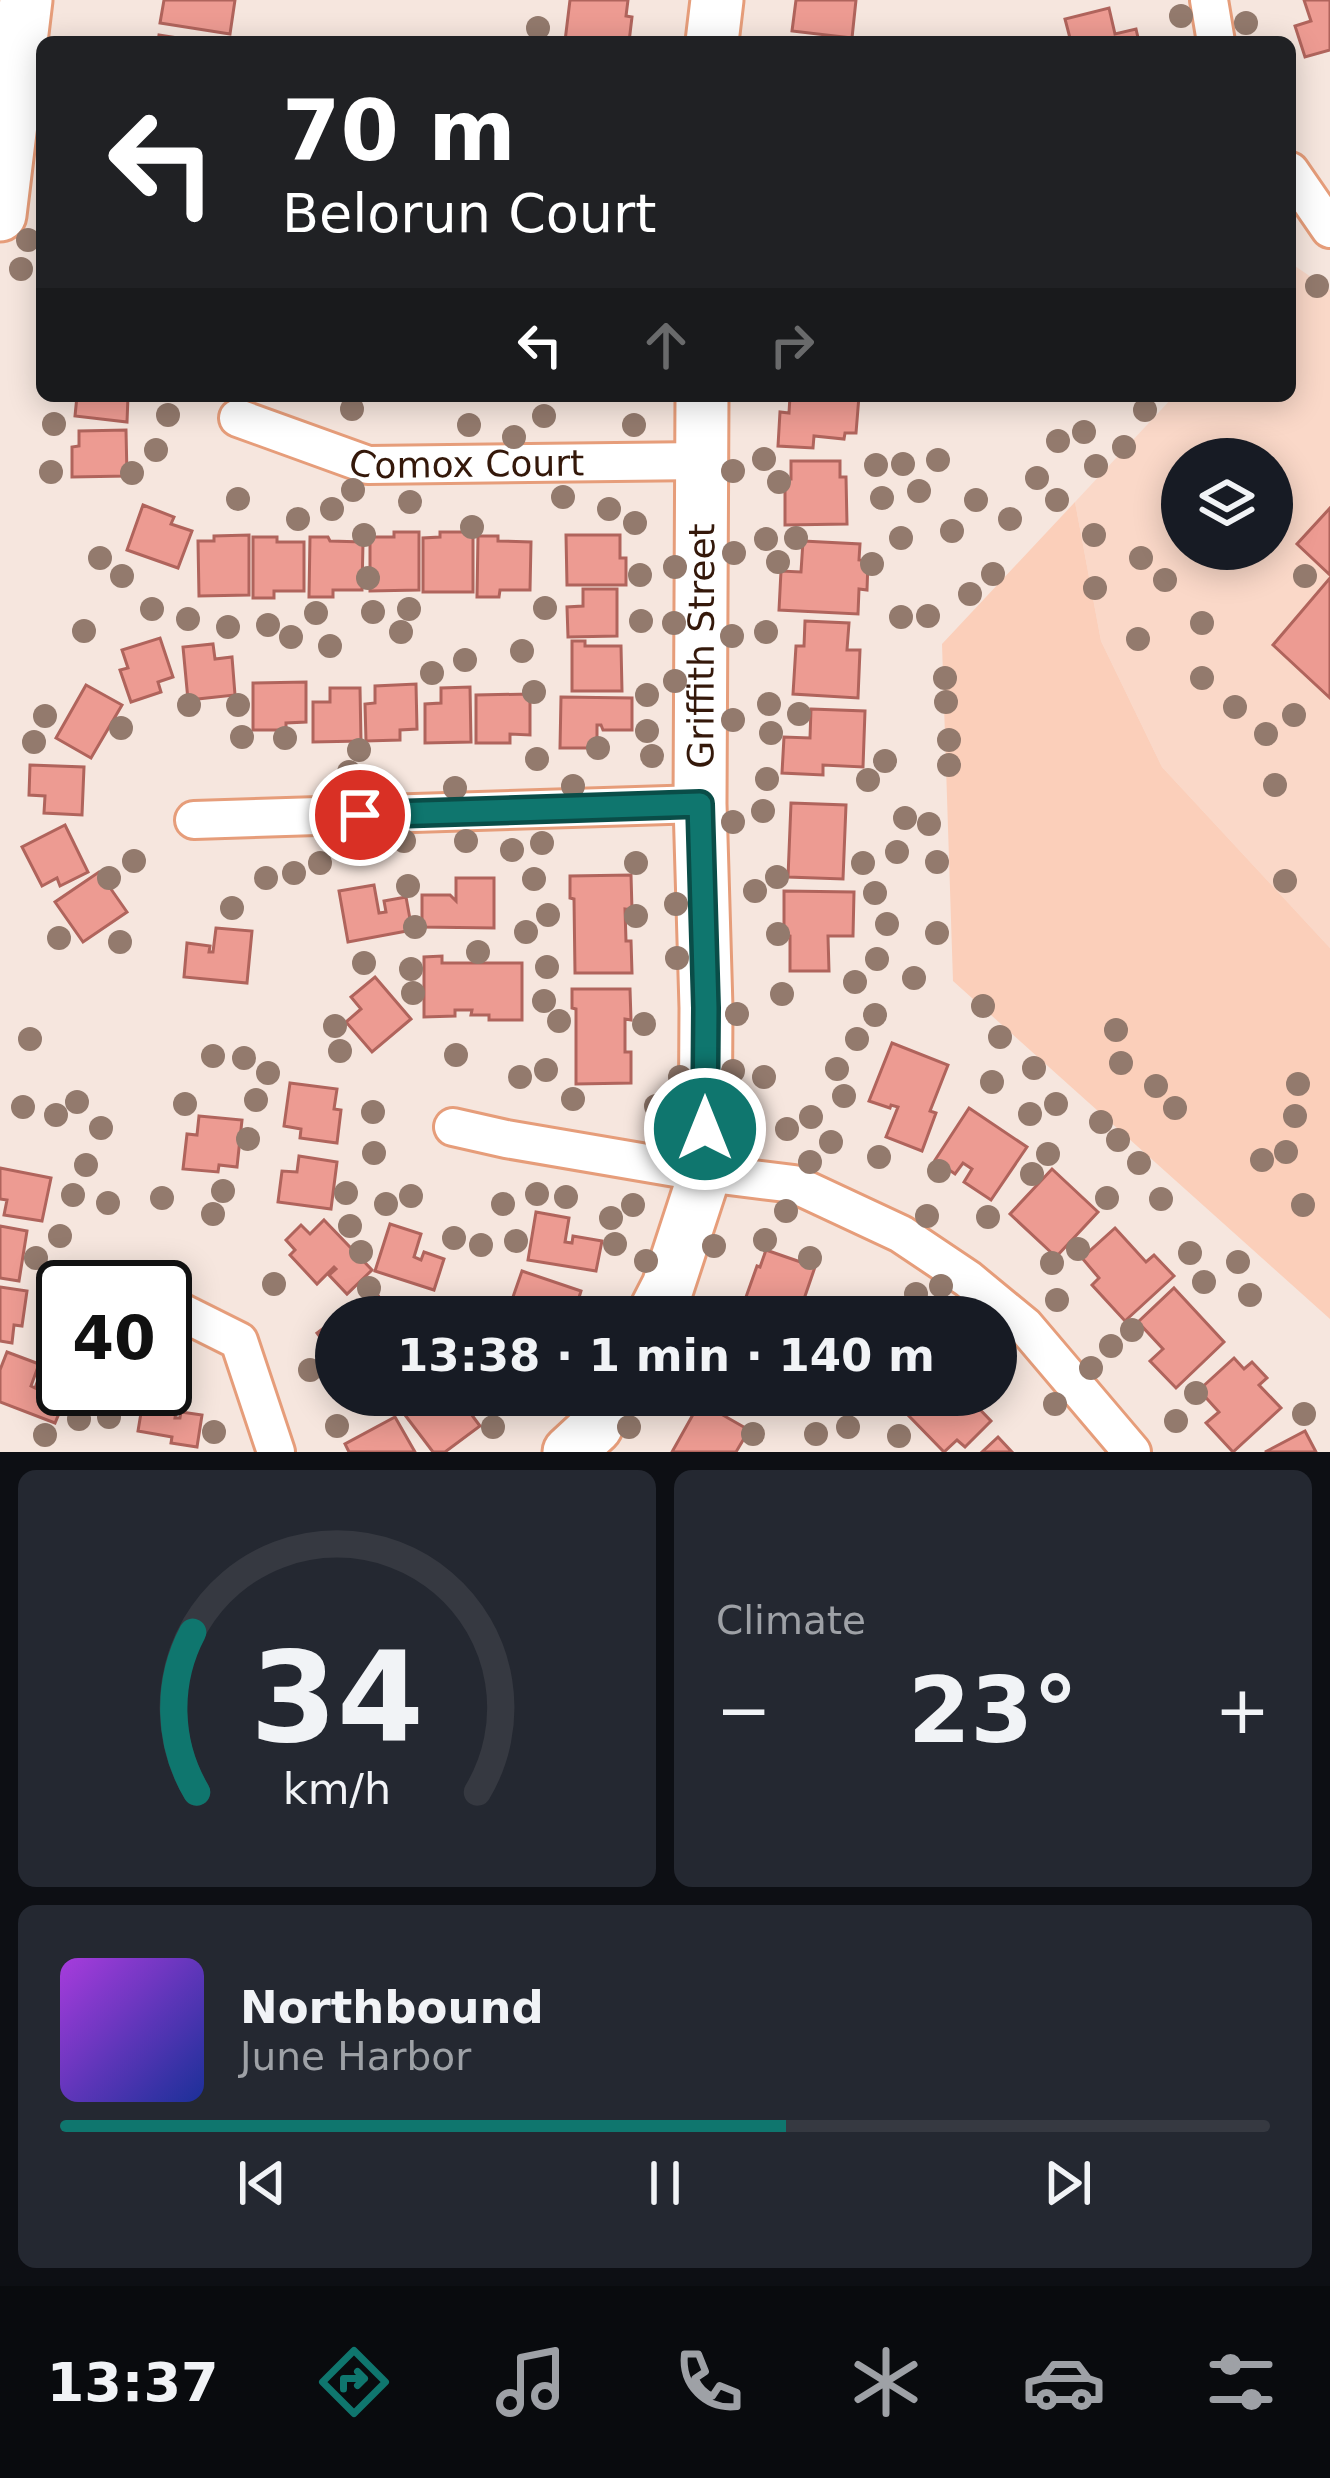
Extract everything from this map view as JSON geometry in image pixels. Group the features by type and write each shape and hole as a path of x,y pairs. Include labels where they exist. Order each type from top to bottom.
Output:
{"street":[{"path":"0,215 8,81 26,0"},
{"path":"713,36 717,0"},
{"path":"1209,0 1215,36"},
{"path":"1296,180 1330,229"},
{"name":"Griffith Street","path":"663,1296 705,1173 702,402"},
{"name":"Comox Court","path":"238,418 368,465 702,461"},
{"path":"194,820 700,804"},
{"path":"453,1127 705,1173 794,1184 902,1234 1025,1326 1132,1452"},
{"path":"192,1318 239,1341 276,1452"},
{"path":"570,1452 602,1416"}],"shaded area":[{"path":"1296,267 1330,290 1330,948 1162,767 1101,641 1075,502 1168,402 1296,402"},
{"path":"1075,502 1101,641 1162,767 1330,948 1330,1319 953,981 942,644"}],"building":[{"path":"164,0 235,0 230,34 160,23"},
{"path":"570,0 628,0 630,36 566,36"},
{"path":"796,0 856,0 852,36 792,31"},
{"path":"1304,0 1330,0 1330,50 1305,57 1295,26 1311,21"},
{"path":"1109,8 1115,34 1136,29 1138,36 1069,36 1065,19"},
{"path":"76,402 128,402 127,422 75,416"},
{"path":"790,402 859,402 856,433 845,433 844,439 814,436 813,448 778,446 780,412 789,413"},
{"path":"126,430 127,476 72,477 72,447 79,446 79,431"},
{"path":"791,461 840,461 840,477 846,477 847,524 785,525 785,479 791,479"},
{"path":"143,505 174,517 171,524 192,531 178,568 127,550"},
{"path":"1330,508 1330,575 1297,544"},
{"path":"394,532 419,532 419,590 370,591 370,537 394,537"},
{"path":"440,532 473,532 473,592 423,592 423,538 440,537"},
{"path":"249,535 249,595 199,596 198,541"},
{"path":"566,535 620,535 626,585 567,585"},
{"path":"478,536 531,542 530,590 500,590 499,597 477,597"},
{"path":"253,537 304,542 304,591 274,591 274,598 253,598"},
{"path":"310,537 363,542 362,590 333,590 333,597 309,597"},
{"path":"803,541 860,544 859,560 868,561 867,590 859,589 858,614 779,610 781,571 801,572"},
{"path":"1330,578 1330,698 1273,645"},
{"path":"583,589 617,589 617,636 568,637 567,607 583,606"},
{"path":"805,621 849,623 847,650 860,650 858,698 793,694 796,646 804,646"},
{"path":"160,638 173,677 158,682 161,692 131,702 120,670 128,668 122,650"},
{"path":"572,641 585,641 585,646 621,646 622,691 572,691"},
{"path":"213,644 215,659 232,657 235,695 188,700 183,647"},
{"path":"306,682 306,722 286,723 286,730 253,730 253,683"},
{"path":"416,684 417,729 400,730 400,740 366,741 365,704 375,703 375,686"},
{"path":"86,685 122,705 91,758 56,738"},
{"path":"470,687 471,742 425,743 425,704 441,703 441,688"},
{"path":"330,688 360,688 361,741 313,742 313,702 330,702"},
{"path":"530,694 530,735 510,734 510,743 476,743 476,695"},
{"path":"561,697 632,698 632,730 603,730 597,725 597,748 560,748"},
{"path":"811,709 865,711 863,767 823,765 823,775 782,773 784,737 810,738"},
{"path":"30,765 84,767 82,815 44,813 45,796 29,795"},
{"path":"791,803 846,805 843,879 788,877"},
{"path":"65,825 88,872 60,886 57,878 42,886 22,847"},
{"path":"99,872 127,912 83,942 55,902"},
{"path":"631,875 632,910 625,909 632,973 575,973 570,876"},
{"path":"456,878 494,878 494,928 422,927 422,895 450,895 456,901"},
{"path":"374,885 379,913 386,912 384,901 406,897 412,930 348,942 339,891"},
{"path":"784,891 854,892 853,936 828,936 829,971 790,971"},
{"path":"216,928 252,931 247,983 184,977 187,943 210,946 213,952"},
{"path":"442,956 442,963 522,963 522,1020 489,1020 489,1015 471,1015 472,1010 424,1017 424,957"},
{"path":"375,977 411,1019 372,1052 346,1022 361,1009 351,997"},
{"path":"572,989 630,989 625,1052 631,1052 631,1083 576,1084"},
{"path":"892,1043 948,1065 930,1111 936,1113 922,1151 886,1137 898,1107 869,1101"},
{"path":"290,1083 337,1089 334,1109 341,1110 337,1143 300,1138 301,1129 284,1126"},
{"path":"969,1108 1027,1147 991,1200 964,1182 972,1169 963,1163 955,1174 935,1160"},
{"path":"199,1116 242,1120 237,1167 219,1165 218,1172 183,1169 187,1134 197,1135"},
{"path":"299,1156 337,1162 331,1209 278,1202 282,1171 297,1172"},
{"path":"0,1168 51,1178 42,1221 4,1215 7,1200 0,1199"},
{"path":"1052,1169 1098,1212 1056,1257 1010,1214"},
{"path":"536,1212 569,1218 565,1242 572,1243 573,1236 602,1241 596,1271 528,1260"},
{"path":"324,1220 372,1270 347,1294 329,1275 334,1267 317,1284 290,1255 295,1250 286,1240 301,1225 310,1234"},
{"path":"390,1224 421,1234 414,1257 421,1260 424,1252 444,1259 434,1290 375,1271"},
{"path":"0,1226 27,1231 19,1281 0,1278"},
{"path":"1115,1228 1146,1262 1154,1255 1174,1276 1125,1321 1092,1285 1099,1278 1082,1258"},
{"path":"766,1250 815,1267 805,1296 746,1296"},
{"path":"522,1271 581,1291 579,1296 513,1296"},
{"path":"0,1287 27,1291 22,1326 14,1325 12,1343 0,1341"},
{"path":"1174,1288 1224,1342 1176,1388 1150,1361 1163,1349 1138,1322"},
{"path":"7,1352 36,1363 31,1386 36,1385 36,1416 0,1402 0,1370"},
{"path":"1234,1358 1244,1369 1252,1362 1267,1378 1259,1385 1281,1408 1233,1452 1206,1423 1219,1412 1199,1390"},
{"path":"202,1415 197,1447 138,1431 140,1416"},
{"path":"406,1416 473,1416 480,1426 445,1452 433,1452"},
{"path":"692,1416 724,1416 749,1430 736,1452 672,1452"},
{"path":"909,1416 986,1416 991,1421 965,1447 957,1440 944,1452"},
{"path":"395,1417 415,1452 349,1452 345,1444"},
{"path":"1305,1431 1316,1452 1265,1452"},
{"path":"998,1437 1012,1452 982,1452"}],"route":[{"path":"360,815 700,804 705,1129"}]}
